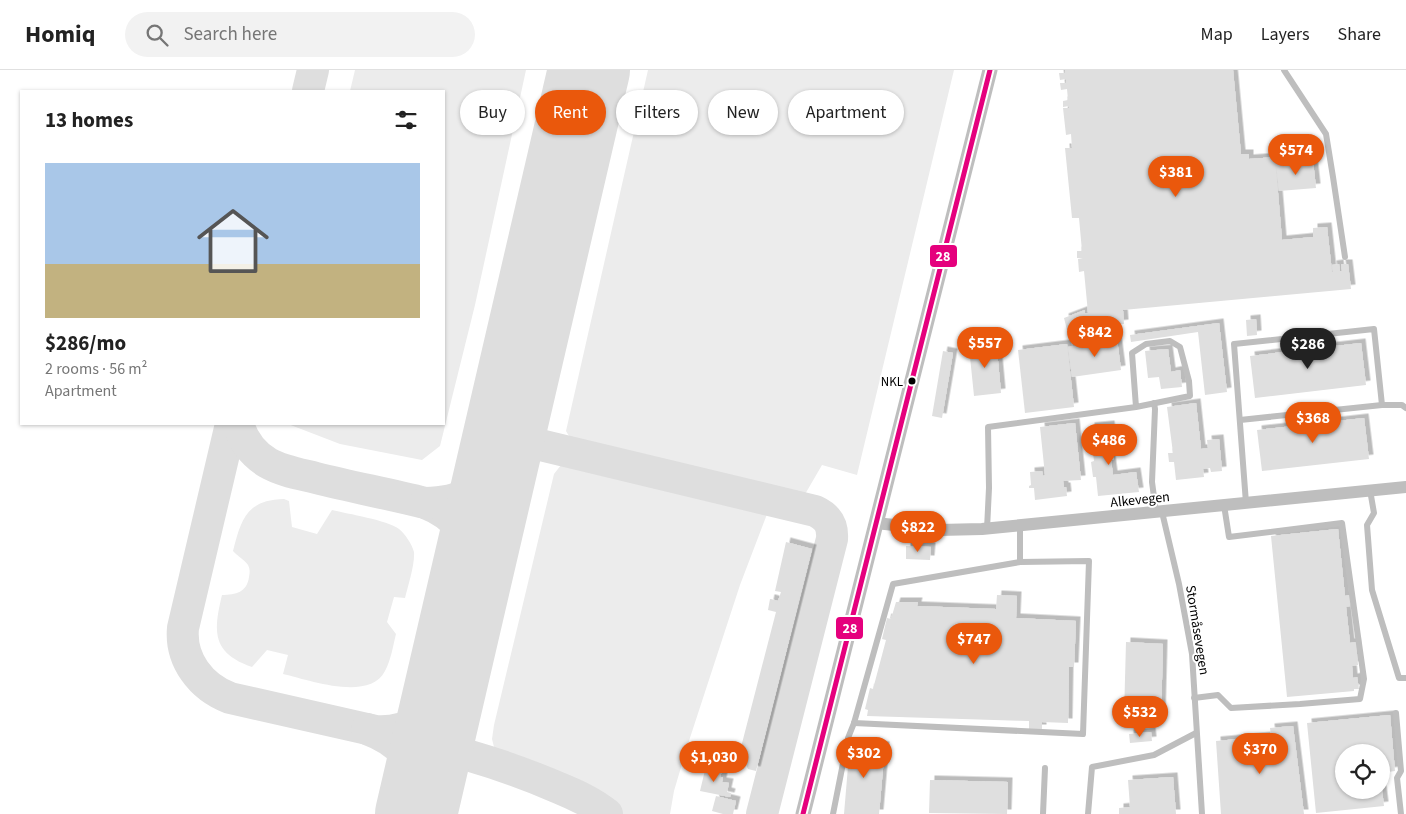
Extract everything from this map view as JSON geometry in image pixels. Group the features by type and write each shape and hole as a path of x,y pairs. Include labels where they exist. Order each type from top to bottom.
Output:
{"street":[{"path":"803,814 990,70"},
{"name":"Alkevegen","path":"876,523 959,531 1406,487"}],"lane":[{"path":"1284,70 1326,134 1344,257"},
{"path":"1246,503 1234,344 1374,329 1382,405"},
{"path":"987,529 989,488 988,427 1136,407 1190,396 1180,347 1170,341 1146,344 1132,352 1136,407"},
{"name":"Stormåsevegen","path":"1154,402 1152,482 1188,632 1193,668 1202,814"},
{"path":"1240,420 1382,405 1402,405 1406,408"},
{"path":"1370,490 1374,514 1367,524 1372,590 1399,678 1406,678"},
{"path":"1194,698 1218,695 1231,708 1360,699 1364,679 1342,523 1229,537 1224,505"},
{"path":"1020,526 1020,562"},
{"path":"833,814 848,738 854,723 893,584 1020,562 1089,561 1083,734 854,723"},
{"path":"1396,713 1401,771 1397,778 1401,814"},
{"path":"1088,814 1092,767 1154,755 1196,733"},
{"path":"1043,814 1045,768"}],"shaded area":[{"path":"355,70 526,70 522,90 460,90 460,135 512,135 475,305 440,446 422,460 340,444 291,425 445,425 445,90 350,90"},
{"path":"648,70 954,70 857,475 822,465 804,496 572,441 566,431 633,135 698,135 698,90 643,90"},
{"path":"573,462 769,509 740,585 687,747 674,791 670,814 623,814 579,784 501,754 494,747 492,739 494,725 554,474 561,465"},
{"path":"284,499 289,501 292,527 317,534 332,510 377,520 393,526 404,534 412,546 414,552 413,563 405,598 394,597 387,622 396,634 392,653 385,671 377,680 366,685 353,687 322,684 283,674 288,655 267,650 252,667 229,655 223,648 217,630 222,595 240,592 246,586 249,575 248,565 233,551 239,530 247,514 253,508 271,500"}],"building":[{"path":"1065,70 1233,70 1241,154 1249,154 1249,159 1275,157 1282,240 1313,237 1313,228 1327,227 1332,272 1332,265 1339,264 1340,271 1342,271 1341,264 1348,264 1351,289 1123,310 1124,324 1067,330 1064,318 1085,310 1085,313 1088,313 1084,271 1079,272 1078,259 1083,258 1077,258 1077,251 1082,251 1079,218 1072,218 1065,148 1072,148 1071,134 1066,135 1063,108 1069,108 1069,106 1063,107 1063,101 1068,100 1067,89 1061,90 1060,83 1066,83 1066,79 1060,80 1059,73 1065,73"},
{"path":"1313,161 1316,188 1279,191 1276,164"},
{"path":"1256,319 1257,335 1247,336 1246,320"},
{"path":"1219,323 1227,392 1205,395 1198,332 1131,342 1130,335"},
{"path":"996,339 1001,393 974,396 969,347 985,345 985,340"},
{"path":"1117,339 1121,370 1072,377 1068,347"},
{"path":"1361,343 1366,385 1255,398 1250,356"},
{"path":"1067,344 1074,407 1025,413 1018,350"},
{"path":"1168,349 1171,372 1180,370 1182,387 1161,389 1159,377 1148,378 1145,351"},
{"path":"943,351 953,353 942,418 932,416"},
{"path":"1196,403 1201,449 1208,448 1207,440 1219,439 1222,471 1211,472 1210,468 1203,469 1204,477 1176,480 1174,462 1169,462 1168,453 1173,453 1167,407"},
{"path":"1364,418 1369,459 1262,471 1257,430"},
{"path":"1075,423 1081,480 1063,481 1067,496 1035,500 1034,488 1029,488 1031,485 1030,472 1042,471 1043,476 1045,475 1040,427"},
{"path":"1110,425 1114,459 1111,460 1113,475 1136,472 1139,492 1098,496 1096,477 1093,477 1091,462 1094,461 1090,427"},
{"path":"1338,529 1345,596 1349,595 1350,606 1346,607 1350,643 1356,642 1358,665 1352,666 1353,678 1357,677 1359,689 1287,697 1271,536"},
{"path":"786,542 812,549 756,771 748,769 740,751 776,612 768,610 770,599 778,601 781,592 775,591"},
{"path":"906,546 931,547 930,560 906,559"},
{"path":"997,595 1017,596 1016,618 1076,621 1074,667 1069,667 1068,723 1042,722 1042,729 1029,729 1029,721 867,716 868,710 865,709 870,688 873,689 886,640 882,639 887,618 891,619 896,602 918,602 917,606 996,609"},
{"path":"1126,642 1163,644 1161,718 1124,716"},
{"path":"1390,715 1395,771 1390,772 1390,744 1335,744 1335,799 1383,799 1384,806 1316,813 1307,723"},
{"path":"1293,726 1304,814 1221,814 1216,741 1271,736 1270,728"},
{"path":"1151,732 1152,741 1130,743 1129,734"},
{"path":"850,743 885,746 879,814 844,814"},
{"path":"706,766 722,771 720,777 723,777 722,782 729,783 727,792 731,793 730,797 700,791"},
{"path":"1173,777 1176,814 1119,814 1119,808 1130,807 1128,780"},
{"path":"930,780 1008,782 1007,814 929,813"},
{"path":"716,796 736,801 733,814 712,811"}],"taxiway":[{"path":"308,90 313,70"},
{"path":"512,402 517,427 524,436 536,444 815,511 829,522 832,530 832,539 762,814"},
{"path":"231,425 183,628 185,651 194,671 210,687 230,698 376,731 400,729 418,721 432,707 445,688"},
{"path":"238,425 253,451 273,466 297,474 425,503 447,515 455,522 466,539 472,574"},
{"path":"425,503 451,500 470,492 485,478 499,457"},
{"path":"440,708 441,724 445,736 448,742 459,751 525,774 578,796 607,814"},
{"path":"367,729 392,742 408,758 416,780 417,809"}],"runway":[{"path":"416,814 589,70"}],"transit line":[{"name":"28","path":"803,814 990,70"}],"place":[{"name":"NKL","path":"912,381"}]}
